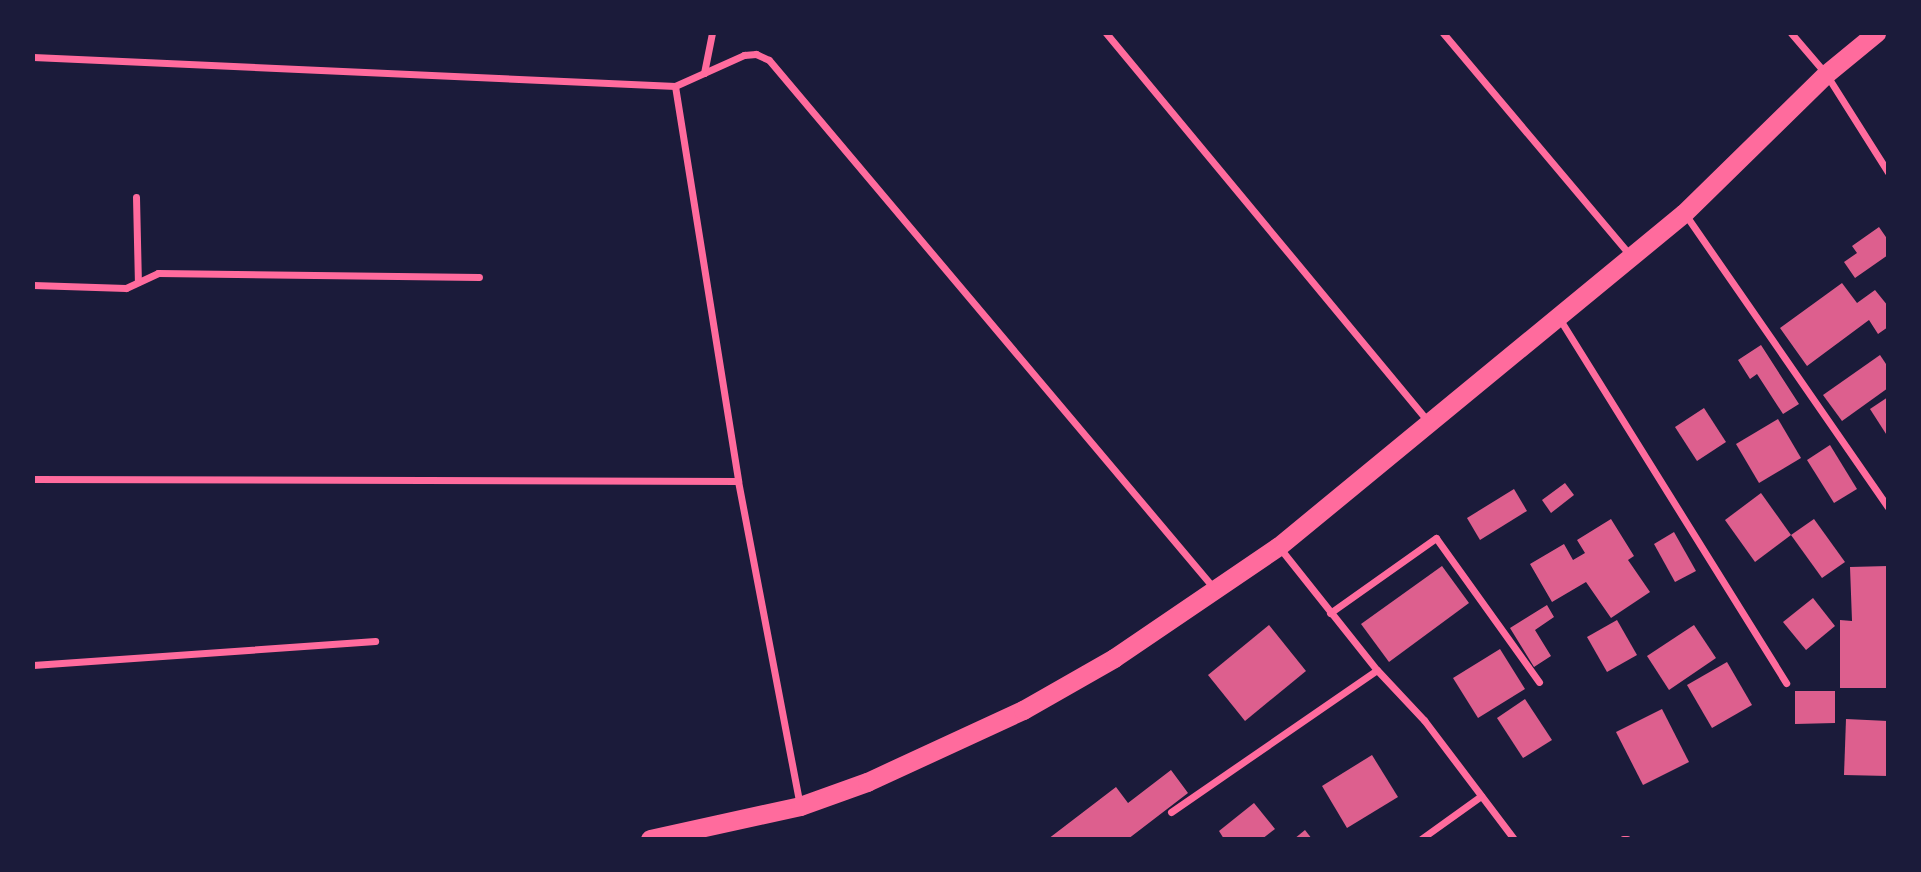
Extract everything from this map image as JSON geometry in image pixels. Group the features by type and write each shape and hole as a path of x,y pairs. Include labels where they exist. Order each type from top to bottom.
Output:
{"highway":[{"path":"650,839 800,806 923,758 1023,710 1114,658 1213,587 1279,546 1427,420 1684,213 1826,74 1876,33"}],"street":[{"path":"704,73 712,33"},
{"path":"1106,33 1427,420"},
{"path":"1443,33 1629,255"},
{"path":"1791,33 1826,74 1888,172"},
{"path":"33,57 675,86 744,54 769,60 1213,587"},
{"path":"675,86 738,481 800,806"},
{"path":"135,197 138,282"},
{"path":"1684,213 1888,507"},
{"path":"33,285 126,288 158,273 479,277"},
{"path":"1558,316 1786,683"},
{"path":"33,479 738,481"},
{"path":"1330,613 1436,538 1539,682"},
{"path":"1279,546 1377,670 1424,720 1514,839"},
{"path":"33,665 375,641"},
{"path":"1171,812 1377,670"},
{"path":"1421,839 1481,796"}],"building":[{"path":"1879,227 1888,240 1888,255 1855,278 1844,262 1857,253 1852,246"},
{"path":"1842,283 1857,303 1875,290 1888,306 1888,327 1878,334 1869,320 1807,366 1780,328"},
{"path":"1761,345 1799,404 1783,414 1757,374 1750,379 1738,360"},
{"path":"1880,355 1888,367 1888,388 1842,421 1823,395"},
{"path":"1888,397 1888,437 1870,409"},
{"path":"1704,408 1726,442 1697,461 1675,427"},
{"path":"1778,419 1801,458 1759,483 1736,444"},
{"path":"1830,445 1857,489 1834,503 1807,460"},
{"path":"1565,483 1574,495 1551,513 1542,500"},
{"path":"1514,489 1527,511 1480,540 1467,518"},
{"path":"1761,493 1791,535 1755,562 1725,520"},
{"path":"1611,519 1634,556 1628,560 1650,592 1611,618 1586,582 1552,602 1530,564 1564,544 1573,560 1585,553 1577,540"},
{"path":"1814,519 1845,562 1822,578 1791,535"},
{"path":"1674,532 1696,571 1675,582 1654,544"},
{"path":"1442,566 1469,603 1389,662 1361,624"},
{"path":"1888,566 1888,688 1840,688 1840,620 1852,621 1850,567"},
{"path":"1813,598 1835,626 1806,650 1783,622"},
{"path":"1547,605 1554,617 1535,630 1551,656 1534,667 1510,628"},
{"path":"1617,620 1637,655 1607,672 1587,637"},
{"path":"1269,625 1306,671 1245,721 1208,675"},
{"path":"1694,625 1716,658 1669,690 1647,656"},
{"path":"1500,649 1525,689 1478,718 1453,678"},
{"path":"1727,662 1752,705 1712,728 1687,685"},
{"path":"1795,691 1835,691 1835,723 1795,724"},
{"path":"1525,699 1552,740 1523,758 1497,718"},
{"path":"1662,709 1689,762 1643,785 1616,732"},
{"path":"1846,719 1888,721 1888,776 1844,775"},
{"path":"1372,755 1398,797 1347,828 1322,786"},
{"path":"1171,770 1188,793 1128,839 1048,839 1116,787 1128,803"},
{"path":"1254,803 1275,829 1262,839 1224,839 1219,831"},
{"path":"1305,830 1312,839 1294,839"}]}
